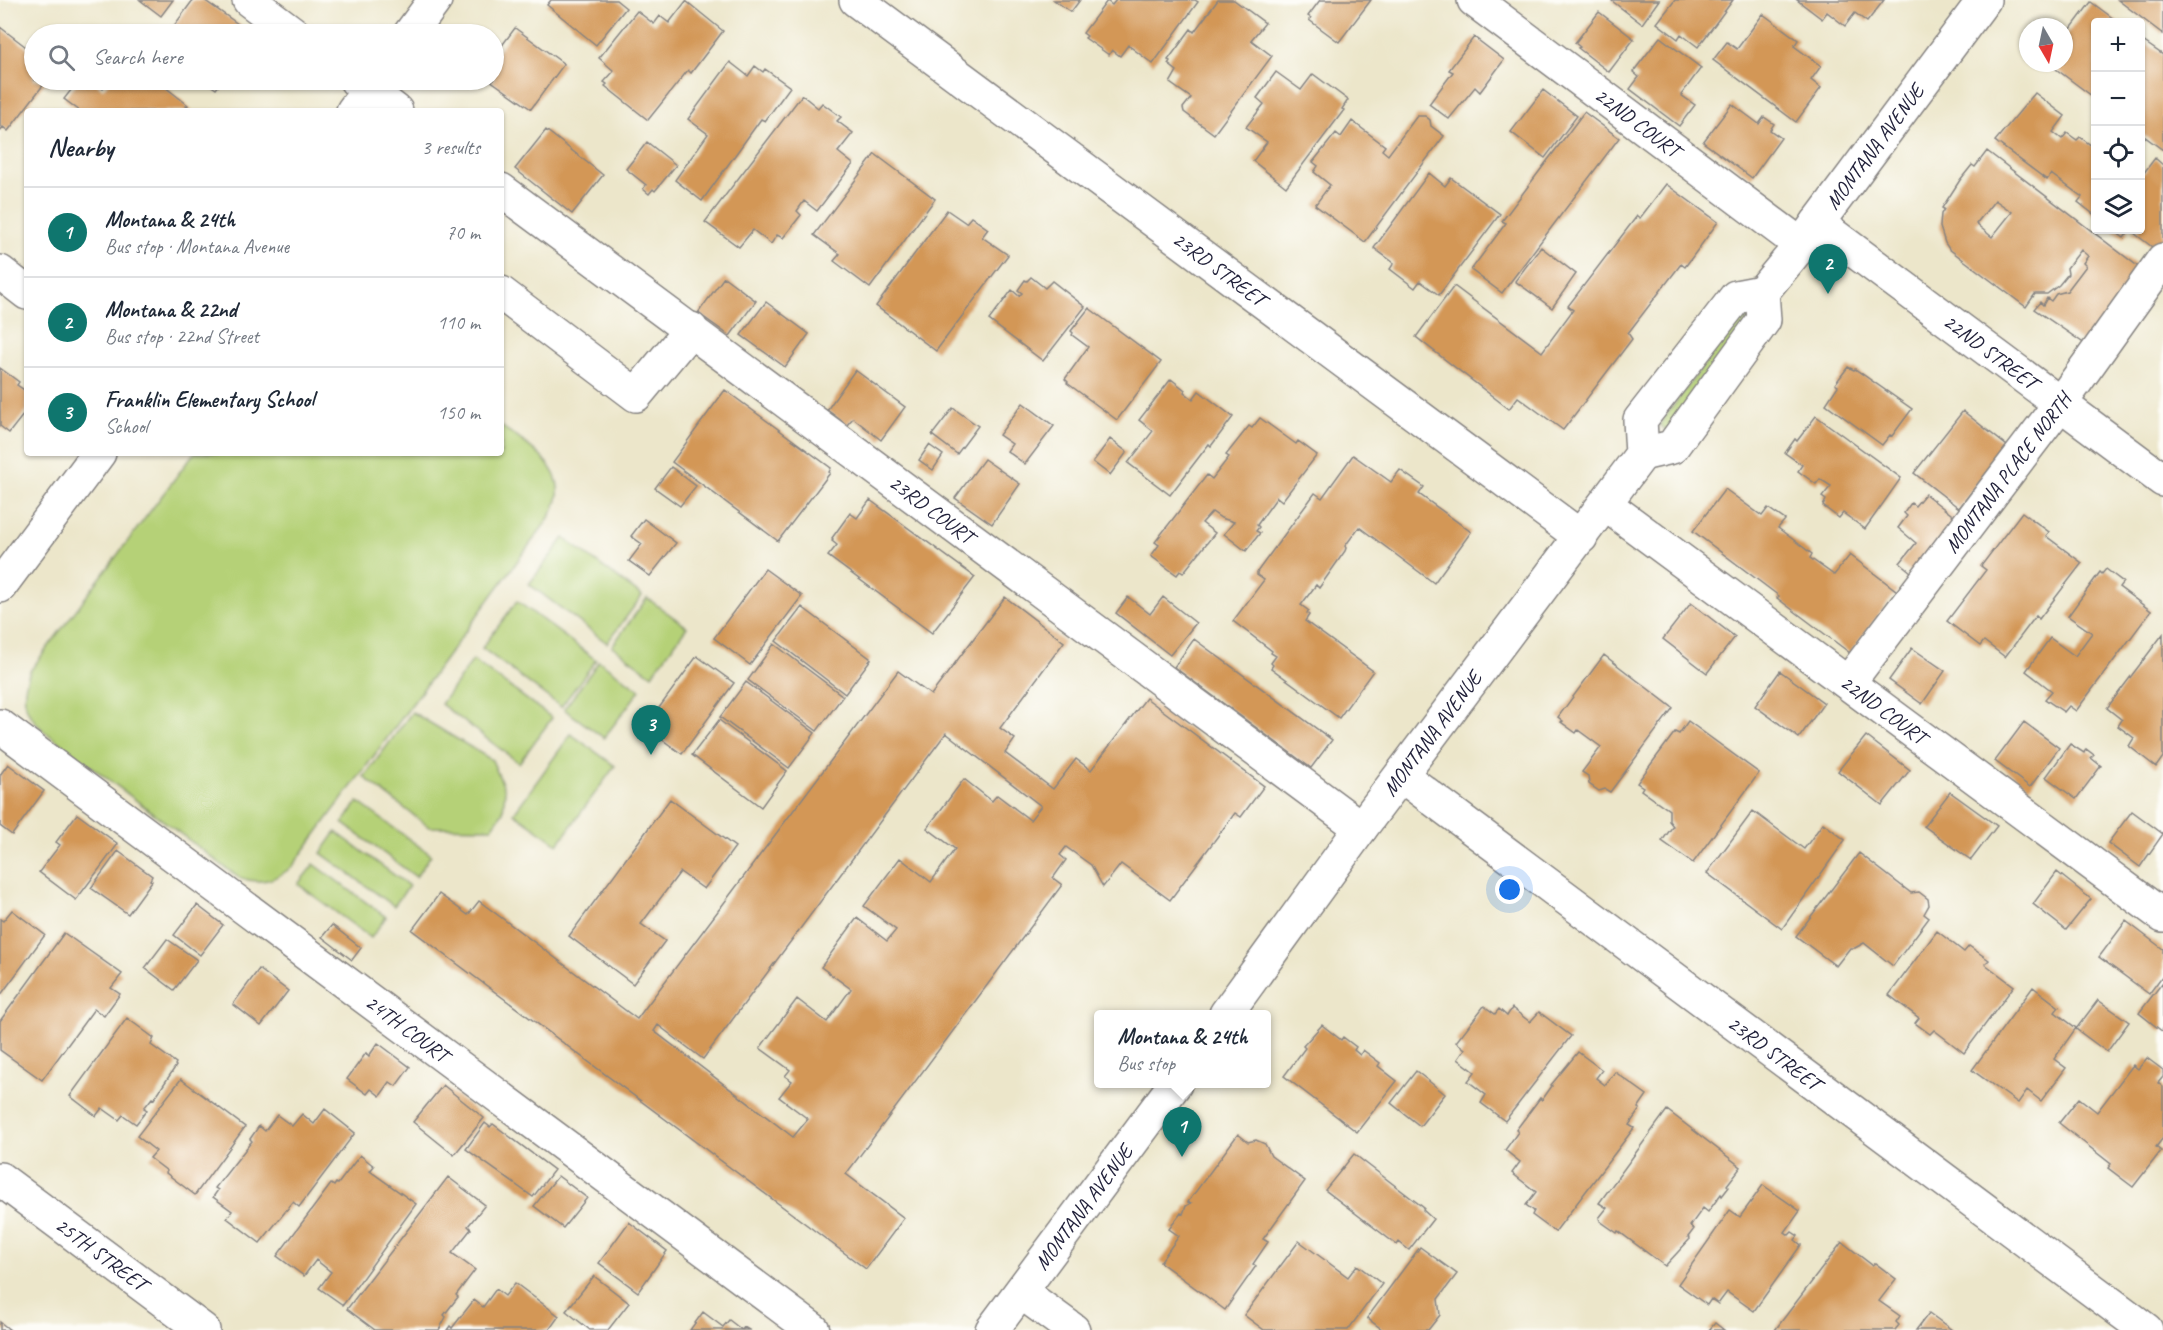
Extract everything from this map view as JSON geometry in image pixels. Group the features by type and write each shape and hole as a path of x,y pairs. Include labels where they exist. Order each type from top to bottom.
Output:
{"street":[{"path":"249,0 281,24"},
{"path":"417,24 435,0"},
{"name":"23RD STREET","path":"856,0 1581,537"},
{"name":"22ND COURT","path":"1474,0 1809,234"},
{"name":"MONTANA AVENUE","path":"1229,1010 1361,828 1642,454 1641,420 1736,297 1762,292 1809,234 1984,0"},
{"path":"364,90 391,108"},
{"name":"23RD COURT","path":"504,192 1361,828"},
{"name":"22ND STREET","path":"1809,234 2060,404 2163,480"},
{"name":"MONTANA PLACE NORTH","path":"1848,683 2060,404 2163,260"},
{"path":"0,273 24,291"},
{"path":"504,296 636,395 690,329"},
{"path":"0,586 97,456"},
{"name":"22ND COURT","path":"1605,504 2163,916"},
{"name":"24TH COURT","path":"0,726 813,1330"},
{"name":"23RD STREET","path":"1402,776 2146,1330"},
{"name":"MONTANA AVENUE","path":"992,1330 1171,1088"},
{"name":"25TH STREET","path":"0,1179 203,1330"},
{"path":"1021,1292 1072,1330"}],"green space":[{"path":"1744,310 1757,319 1671,433 1659,425"},
{"path":"504,428 539,454 554,473 558,484 557,502 547,521 292,867 273,878 253,881 238,877 44,731 25,704 25,689 30,671 192,456 504,456"},
{"path":"564,538 642,596 607,643 529,584"},
{"path":"647,598 687,627 652,675 612,646"},
{"path":"517,601 596,660 561,707 482,648"},
{"path":"473,660 552,718 519,763 441,704"},
{"path":"599,661 640,690 604,738 564,709"},
{"path":"412,712 492,760 505,790 503,812 492,828 429,827 364,777"},
{"path":"571,734 615,766 558,844 514,813"},
{"path":"358,802 431,855 416,877 343,823"},
{"path":"336,832 409,886 394,906 321,853"},
{"path":"314,864 386,917 371,938 298,884"}],"building":[{"path":"140,0 173,0 161,16"},
{"path":"193,0 204,0 238,24 175,24"},
{"path":"551,0 616,0 626,8 596,45 547,5"},
{"path":"1054,0 1080,0 1071,12"},
{"path":"1116,0 1195,0 1198,2 1153,64 1128,45 1120,56 1112,50 1109,55 1085,38 1087,36 1083,33 1107,1 1112,5"},
{"path":"1218,0 1234,0 1265,23 1251,40 1272,56 1214,134 1184,112 1183,108 1191,98 1170,83 1177,71 1168,64 1170,61 1168,60 1191,29 1194,32"},
{"path":"1320,0 1371,0 1339,42 1309,20 1311,18 1308,16"},
{"path":"1613,0 1659,0 1642,24"},
{"path":"1675,0 1733,0 1698,47 1681,34 1678,39 1657,23"},
{"path":"1797,0 1884,0 1867,22 1855,13 1845,26 1827,12 1822,19"},
{"path":"2118,0 2163,0 2163,34 2145,18"},
{"path":"686,1 723,31 691,73 688,70 648,120 605,86 607,84 604,82 614,71 599,58 637,11 654,24 660,16 669,23"},
{"path":"2091,2 2113,18 2091,18 2091,95 2060,72 2073,72 2073,26"},
{"path":"1599,12 1634,39 1609,72 1578,48 1580,47 1575,43"},
{"path":"1763,14 1798,40 1794,46 1821,66 1811,80 1821,88 1796,122 1713,60 1727,42 1737,49"},
{"path":"0,27 24,45 24,90 39,90 8,131 3,127 0,131"},
{"path":"515,28 564,64 531,109 504,90 504,43"},
{"path":"1474,37 1504,60 1480,92 1475,87 1449,119 1429,104 1453,72 1449,70"},
{"path":"1660,37 1701,68 1681,95 1695,105 1679,126 1630,89 1639,77 1633,72"},
{"path":"2145,42 2163,55 2163,150 2145,137"},
{"path":"730,62 748,76 755,66 763,72 765,69 790,87 765,121 761,119 702,201 675,180 708,134 688,119"},
{"path":"1276,72 1301,90 1313,74 1348,100 1342,109 1344,110 1286,187 1253,161 1267,142 1246,127 1264,104 1257,98"},
{"path":"71,90 169,90 189,108 76,108 64,99"},
{"path":"1543,90 1577,116 1545,158 1511,132"},
{"path":"2035,93 2065,116 2053,132 2062,139 2067,133 2077,140 2080,137 2091,145 2091,212 2078,202 2082,197 2051,174 2047,180 1995,141"},
{"path":"802,95 818,108 822,103 841,117 837,121 853,133 838,152 853,164 817,211 804,201 797,211 801,215 783,238 777,235 771,244 753,230 739,247 705,222"},
{"path":"1732,104 1759,124 1764,117 1774,124 1770,130 1781,138 1752,178 1703,142"},
{"path":"1584,112 1619,138 1502,293 1471,270 1506,223 1502,221"},
{"path":"1417,116 1425,116 1430,120 1431,126 1444,136 1365,242 1315,205 1330,185 1314,172 1318,166 1313,162 1336,133 1341,137 1352,121 1385,146 1382,150 1388,155"},
{"path":"546,130 603,175 572,214 515,169"},
{"path":"647,142 676,165 655,191 653,189 649,194 643,189 646,185 626,169"},
{"path":"1987,151 2091,231 2091,234 2096,234 2140,268 2085,344 2034,309 2040,302 2043,305 2047,298 2051,301 2056,294 2067,291 2086,266 2083,263 2088,256 2081,250 2067,268 2068,274 2059,285 2047,294 2035,294 2026,307 1949,249 1945,243 1940,227 1941,214 1944,209 1942,208 1972,165 1975,167","holes":["1995,200 2012,212 1992,237 1976,224"]},
{"path":"875,154 935,199 870,288 834,261 840,254 814,235"},
{"path":"2155,158 2163,165 2163,248 2160,253 2135,234 2145,234 2145,171"},
{"path":"1429,173 1445,186 1451,178 1500,214 1439,295 1420,281 1415,288 1390,269 1394,263 1374,248"},
{"path":"1666,184 1718,222 1685,267 1681,264 1628,333 1632,339 1563,430 1518,397 1509,409 1416,337 1454,286 1542,352 1573,310 1568,306 1637,216 1640,218"},
{"path":"947,210 966,223 971,217 988,229 982,237 1008,255 936,351 876,306"},
{"path":"1541,247 1576,274 1552,308 1515,281"},
{"path":"724,277 756,301 730,336 698,313"},
{"path":"1031,277 1045,288 1052,281 1085,307 1043,361 989,320 1012,290 1019,296 1022,293 1018,290 1025,280"},
{"path":"766,302 809,334 785,367 741,335"},
{"path":"1089,308 1161,362 1117,420 1067,383 1065,379 1088,347 1072,335 1071,331"},
{"path":"1848,367 1855,369 1912,409 1892,436 1890,435 1882,445 1826,404 1838,386 1835,384"},
{"path":"0,368 19,382 17,385 24,390 24,414 9,433 0,426"},
{"path":"855,370 905,407 881,440 853,418 847,425 827,410"},
{"path":"1171,379 1193,399 1199,391 1233,417 1170,495 1128,463 1153,431 1139,420"},
{"path":"725,390 831,468 830,473 778,541 672,462"},
{"path":"1023,403 1054,426 1025,464 1007,451 1012,444 999,435"},
{"path":"953,408 978,426 957,454 932,435"},
{"path":"1963,411 2007,446 1959,508 1914,473"},
{"path":"1816,416 1901,478 1865,529 1843,513 1839,518 1823,506 1826,500 1822,497 1831,486 1820,479 1816,484 1798,471 1802,465 1785,453"},
{"path":"1260,418 1296,444 1298,441 1317,455 1282,501 1277,497 1257,525 1259,527 1256,531 1260,533 1246,551 1224,534 1234,522 1212,512 1202,523 1215,533 1183,573 1180,571 1177,575 1151,556 1159,545 1155,542 1207,475 1212,479 1229,457 1226,455 1249,426 1252,428"},
{"path":"1110,439 1127,452 1110,475 1093,462"},
{"path":"929,445 943,455 933,470 919,460"},
{"path":"1353,455 1391,482 1400,470 1424,487 1419,494 1471,532 1434,583 1359,527 1319,588 1316,585 1301,605 1309,611 1305,621 1373,671 1339,718 1271,668 1273,665 1271,663 1276,656 1271,653 1272,651 1233,621 1264,580 1257,575 1257,572 1315,493 1322,498"},
{"path":"984,459 1020,484 992,524 955,498"},
{"path":"671,467 696,486 680,506 655,488"},
{"path":"1725,489 1762,516 1768,508 1785,520 1778,528 1812,554 1810,558 1834,575 1850,555 1897,591 1850,653 1693,531"},
{"path":"1925,494 1956,518 1917,577 1900,563 1916,543 1898,528 1907,516 1904,513 1911,503 1915,506"},
{"path":"870,500 975,577 932,633 828,556 837,545 832,538 850,513 857,518"},
{"path":"2022,512 2049,532 2046,536 2082,563 2039,619 2036,616 2005,657 1984,641 1980,646 1947,621 1986,570 1981,566"},
{"path":"644,519 676,543 650,576 629,561 642,544 631,536"},
{"path":"765,569 802,596 750,665 714,638"},
{"path":"2106,569 2123,582 2119,587 2151,611 2076,711 2069,706 2064,712 2045,699 2052,691 2026,671 2050,638 2075,656 2092,633 2068,616 2100,572 2102,574"},
{"path":"1005,597 1064,642 1000,728 1015,739 1005,753 1053,789 1076,759 1091,770 1146,698 1264,786 1241,817 1235,813 1170,900 1121,864 1103,887 1091,865 1066,847 1060,855 1066,860 1053,878 1062,885 846,1174 904,1218 866,1269 412,930 439,894 468,915 479,901 637,1019 898,671 931,695","holes":["946,733 1041,806 1030,820 997,795 992,801 964,779 927,828 955,849 931,882 900,858 864,906 896,930 887,941 857,918 821,967 851,989 827,1022 797,999 760,1048 790,1070 785,1076 792,1081 779,1097 808,1119 793,1137 654,1031 658,1025 703,1059"]},
{"path":"1128,597 1150,614 1163,597 1196,623 1170,655 1116,613"},
{"path":"1691,603 1735,637 1707,673 1663,639"},
{"path":"802,607 871,659 845,694 776,641"},
{"path":"2163,634 2163,757 2156,767 2129,746 2134,738 2118,726 2122,720 2107,708"},
{"path":"1194,639 1332,740 1311,768 1174,667"},
{"path":"774,644 843,696 817,731 748,680"},
{"path":"1912,648 1945,671 1922,704 1889,680"},
{"path":"1604,655 1673,708 1610,792 1605,789 1599,791 1589,784 1588,776 1582,772 1601,747 1578,730 1576,733 1558,717"},
{"path":"697,656 734,683 682,754 645,727"},
{"path":"1780,671 1824,703 1799,738 1755,706"},
{"path":"746,682 815,733 789,768 720,717"},
{"path":"719,720 787,771 761,807 692,755"},
{"path":"1688,721 1759,773 1693,863 1662,841 1673,826 1669,821 1669,810 1641,790 1643,787 1637,783 1675,732 1679,734"},
{"path":"2024,722 2059,748 2030,787 1995,761"},
{"path":"1866,736 1910,770 1882,805 1838,771"},
{"path":"2070,744 2084,753 2086,749 2094,755 2091,758 2101,766 2076,799 2046,777"},
{"path":"8,764 44,791 12,835 0,826 0,775"},
{"path":"1950,792 1997,826 1971,860 1924,826"},
{"path":"670,799 735,847 704,889 680,872 641,924 665,941 633,984 569,936"},
{"path":"1753,811 1804,849 1823,823 1845,840 1782,929 1707,873"},
{"path":"2132,811 2163,834 2140,867 2108,843"},
{"path":"77,814 118,844 76,900 39,872 60,845 56,842"},
{"path":"118,851 152,876 150,880 152,881 128,914 91,888"},
{"path":"1859,853 1911,893 1919,892 1928,899 1929,905 1924,914 1929,918 1893,966 1864,943 1850,948 1836,966 1796,936"},
{"path":"2057,872 2091,899 2066,930 2033,904"},
{"path":"197,905 223,925 200,955 174,935"},
{"path":"12,910 45,935 0,996 0,919 3,921"},
{"path":"2126,921 2163,949 2163,975 2149,994 2099,957"},
{"path":"332,925 361,948 352,960 322,937"},
{"path":"1937,931 1964,952 1969,946 1989,960 1985,964 2014,986 1964,1053 1934,1030 1930,1034 1915,1023 1919,1018 1889,995"},
{"path":"64,933 122,974 111,988 120,994 104,1016 94,1009 42,1080 0,1050 0,1021"},
{"path":"167,939 197,960 174,990 145,968"},
{"path":"259,969 288,991 261,1026 233,1004"},
{"path":"2163,982 2163,1032 2139,1013"},
{"path":"2033,987 2059,1007 2055,1012 2076,1028 2054,1059 2066,1068 2041,1101 2027,1090 2018,1103 1972,1070"},
{"path":"2098,1000 2129,1022 2107,1052 2076,1029"},
{"path":"1484,1006 1495,1014 1499,1009 1507,1016 1512,1008 1530,1022 1539,1012 1571,1036 1505,1121 1481,1103 1486,1095 1468,1081 1475,1072 1458,1059 1465,1049 1456,1042"},
{"path":"127,1018 154,1038 151,1045 176,1063 154,1099 152,1098 144,1108 147,1110 136,1124 123,1115 119,1120 102,1108 96,1116 70,1096"},
{"path":"1322,1025 1341,1040 1343,1037 1356,1047 1354,1050 1360,1055 1363,1050 1380,1063 1378,1066 1397,1081 1357,1132 1284,1076 1305,1048 1303,1046"},
{"path":"378,1043 410,1067 396,1086 390,1082 380,1096 371,1089 367,1094 347,1079 366,1053 369,1056"},
{"path":"1578,1052 1602,1070 1596,1078 1605,1085 1615,1072 1647,1095 1629,1125 1634,1128 1555,1232 1532,1215 1534,1211 1526,1205 1536,1192 1512,1173 1520,1162 1505,1150 1518,1132 1516,1130"},
{"path":"2147,1058 2163,1070 2163,1077 2158,1083 2163,1087 2163,1138 2156,1147 2161,1151 2133,1187 2108,1168 2111,1164 2059,1123 2079,1098 2097,1112 2133,1065 2138,1069"},
{"path":"1416,1071 1445,1094 1420,1126 1391,1103"},
{"path":"181,1079 245,1127 195,1195 150,1158 156,1151 137,1136"},
{"path":"443,1085 484,1118 454,1155 413,1122"},
{"path":"325,1109 355,1133 299,1207 293,1202 260,1243 227,1218 232,1211 213,1197 218,1190 215,1188 252,1141 250,1139 259,1126 265,1131 277,1115 292,1126 302,1114 314,1124"},
{"path":"1667,1110 1741,1167 1727,1185 1729,1187 1708,1212 1703,1208 1690,1226 1694,1229 1688,1237 1690,1239 1665,1266 1618,1231 1617,1233 1600,1221 1599,1218 1607,1208 1599,1203"},
{"path":"485,1123 490,1127 493,1124 554,1170 533,1197 466,1149"},
{"path":"1238,1134 1248,1142 1256,1140 1265,1144 1271,1156 1305,1181 1263,1239 1268,1242 1253,1264 1256,1266 1225,1310 1160,1262 1179,1236 1169,1229 1181,1213 1183,1214 1186,1206 1191,1203 1188,1202"},
{"path":"1354,1154 1424,1208 1423,1210 1433,1219 1409,1250 1399,1242 1397,1245 1325,1190"},
{"path":"360,1155 374,1166 370,1171 416,1204 343,1305 319,1288 331,1272 316,1260 304,1276 277,1256 331,1184 334,1186 338,1184"},
{"path":"558,1176 587,1198 563,1228 534,1206"},
{"path":"448,1177 485,1205 468,1226 471,1229 452,1253 475,1270 444,1315 446,1317 439,1330 375,1330 347,1309"},
{"path":"1763,1185 1800,1211 1785,1232 1789,1235 1792,1232 1798,1236 1795,1240 1801,1245 1754,1311 1727,1292 1718,1304 1711,1299 1707,1305 1678,1284 1730,1210 1740,1217"},
{"path":"629,1222 667,1251 638,1292 599,1263"},
{"path":"1299,1241 1348,1277 1357,1265 1382,1284 1348,1330 1264,1330 1244,1315"},
{"path":"1842,1242 1872,1265 1875,1263 1896,1279 1879,1301 1900,1316 1896,1322 1899,1325 1895,1330 1775,1330"},
{"path":"1420,1247 1457,1274 1438,1299 1440,1315 1428,1330 1383,1330 1367,1318"},
{"path":"594,1276 629,1303 608,1330 590,1330 566,1311"},
{"path":"515,1283 559,1316 549,1330 447,1330 450,1326 452,1328 474,1300 483,1307 496,1289 505,1296"},
{"path":"703,1312 723,1327 729,1320 742,1330 690,1330"},
{"path":"1929,1313 1952,1330 1916,1330"},
{"path":"0,1322 10,1330 0,1330"},
{"path":"1715,1323 1724,1330 1709,1330"}],"place":[{"name":"Montana & 22nd","path":"1828,294"},
{"name":"Franklin Elementary School","path":"651,755"},
{"name":"Montana & 24th","path":"1182,1157"}]}
